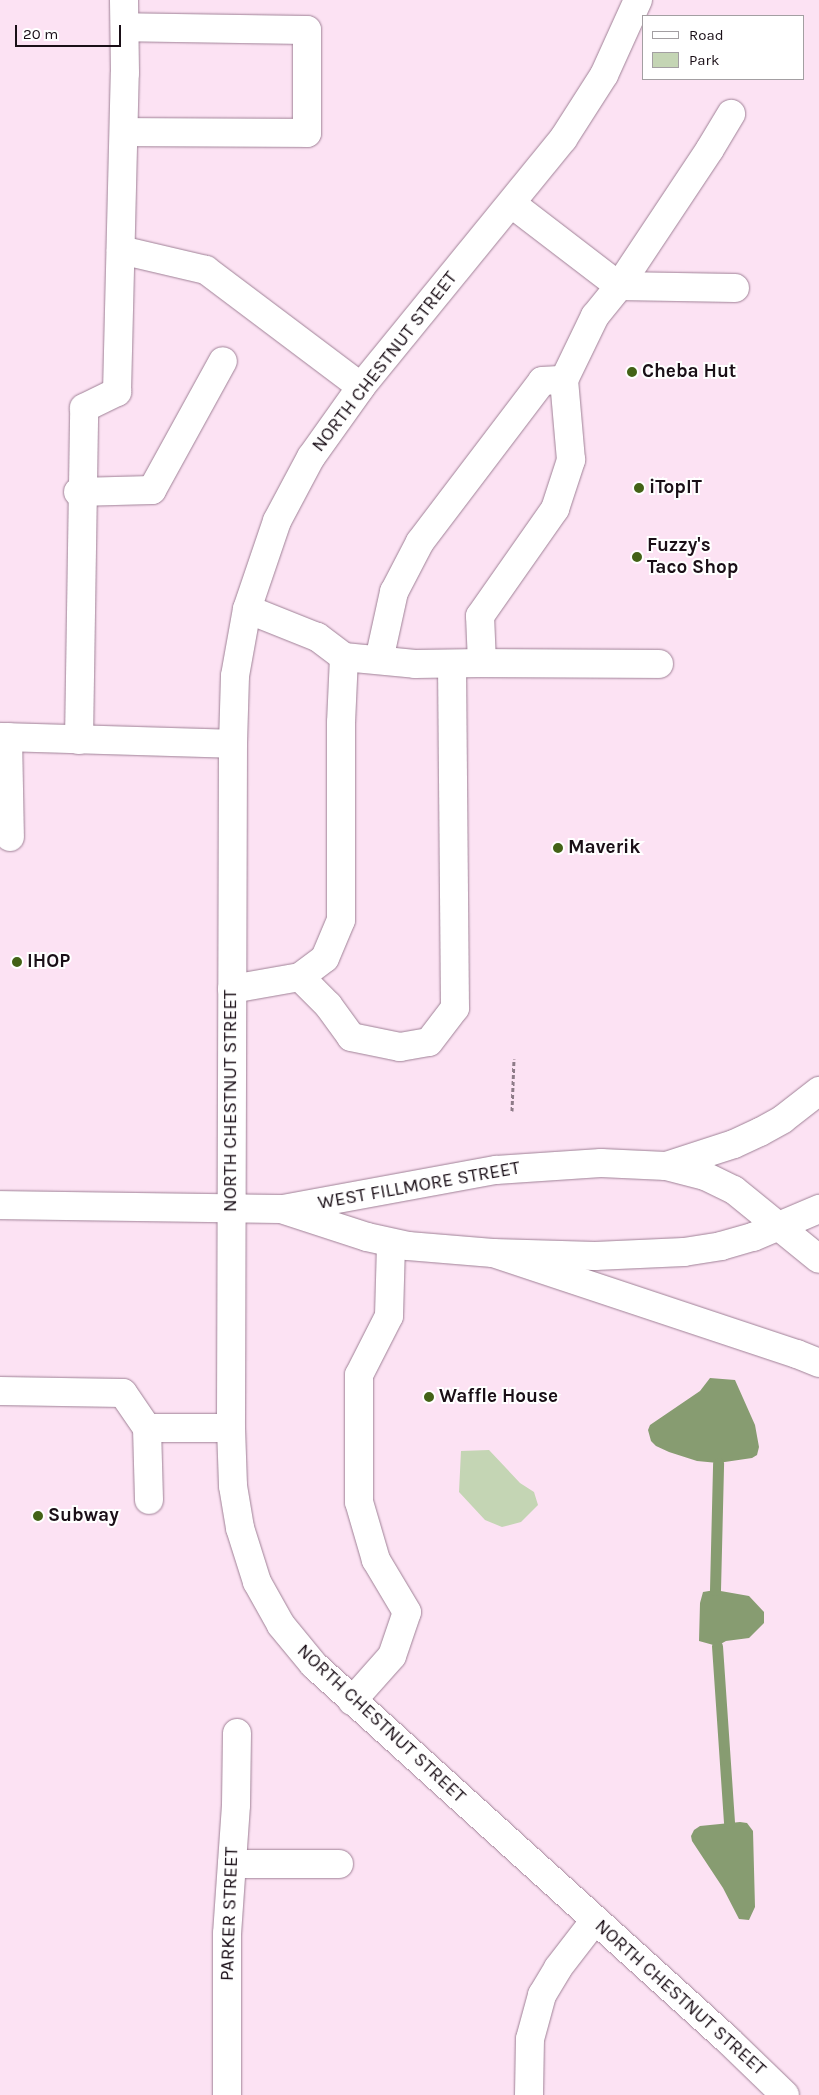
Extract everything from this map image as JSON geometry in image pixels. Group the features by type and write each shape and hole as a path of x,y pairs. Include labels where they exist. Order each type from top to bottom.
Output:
{"main road":[{"path":"79,740 81,492 84,408 117,392 124,132 124,0"},
{"name":"NORTH CHESTNUT STREET","path":"638,0 616,52 588,103 563,139 512,204 361,387 311,457 269,541 247,609 235,676 233,744 231,1208 231,1428 233,1486 237,1514 247,1556 257,1582 274,1615 295,1644 326,1679 728,2040 785,2095"},
{"path":"124,132 307,133 307,30 125,27"},
{"path":"482,663 480,616 555,509 571,460 564,380 595,316 618,286 710,149 730,114"},
{"path":"512,204 618,286 735,288"},
{"path":"121,250 206,270 361,387"},
{"path":"81,492 152,490 223,361"},
{"path":"379,660 394,592 420,542 542,382 564,380"},
{"path":"247,609 317,637 344,657 415,664 659,664"},
{"path":"232,989 300,977 325,958 341,920 341,723 344,657"},
{"path":"300,977 328,1005 351,1037 383,1044 400,1047 429,1042 455,1008 452,664"},
{"path":"10,837 4,737 233,744"},
{"path":"666,1166 734,1144 760,1132 783,1119 819,1091"},
{"name":"WEST FILLMORE STREET","path":"0,1205 283,1209 496,1170 593,1163 666,1166 705,1176 726,1186 749,1201 819,1259"},
{"name":"WEST FILLMORE STREET","path":"283,1209 391,1243 444,1250 595,1256 684,1252 737,1242 819,1209"},
{"path":"352,1701 392,1656 407,1612 376,1560 359,1502 359,1375 390,1316 391,1243"},
{"path":"493,1253 788,1350 819,1363"},
{"path":"0,1391 123,1393 147,1428 149,1500"},
{"path":"147,1428 231,1428"},
{"name":"PARKER STREET","path":"227,2095 228,1934 236,1805 237,1733"},
{"path":"232,1864 339,1864"},
{"path":"528,2095 530,2039 542,1995 558,1968 595,1920"}],"path":[{"path":"512,1112 514,1059"}],"green space":[{"path":"489,1450 520,1483 534,1492 538,1505 521,1522 502,1527 485,1520 459,1492 461,1451"}],"shaded area":[{"path":"710,1378 735,1380 755,1425 759,1447 757,1455 752,1458 718,1463 697,1461 669,1452 656,1446 651,1441 648,1430 650,1425 700,1391"},
{"path":"715,1590 749,1596 764,1612 764,1623 749,1638 726,1641 717,1646 699,1641 700,1603 703,1592"},
{"path":"747,1823 753,1831 755,1907 749,1920 739,1919 723,1888 692,1841 691,1836 694,1830 700,1826"}],"waterway":[{"path":"715,1590 718,1463"},
{"path":"717,1646 729,1823"}],"place":[{"name":"Cheba Hut","path":"632,372"},
{"name":"iTopIT","path":"639,488"},
{"name":"Fuzzy's Taco Shop","path":"637,557"},
{"name":"Maverik","path":"558,848"},
{"name":"IHOP","path":"17,962"},
{"name":"Waffle House","path":"429,1397"},
{"name":"Subway","path":"38,1516"}]}
